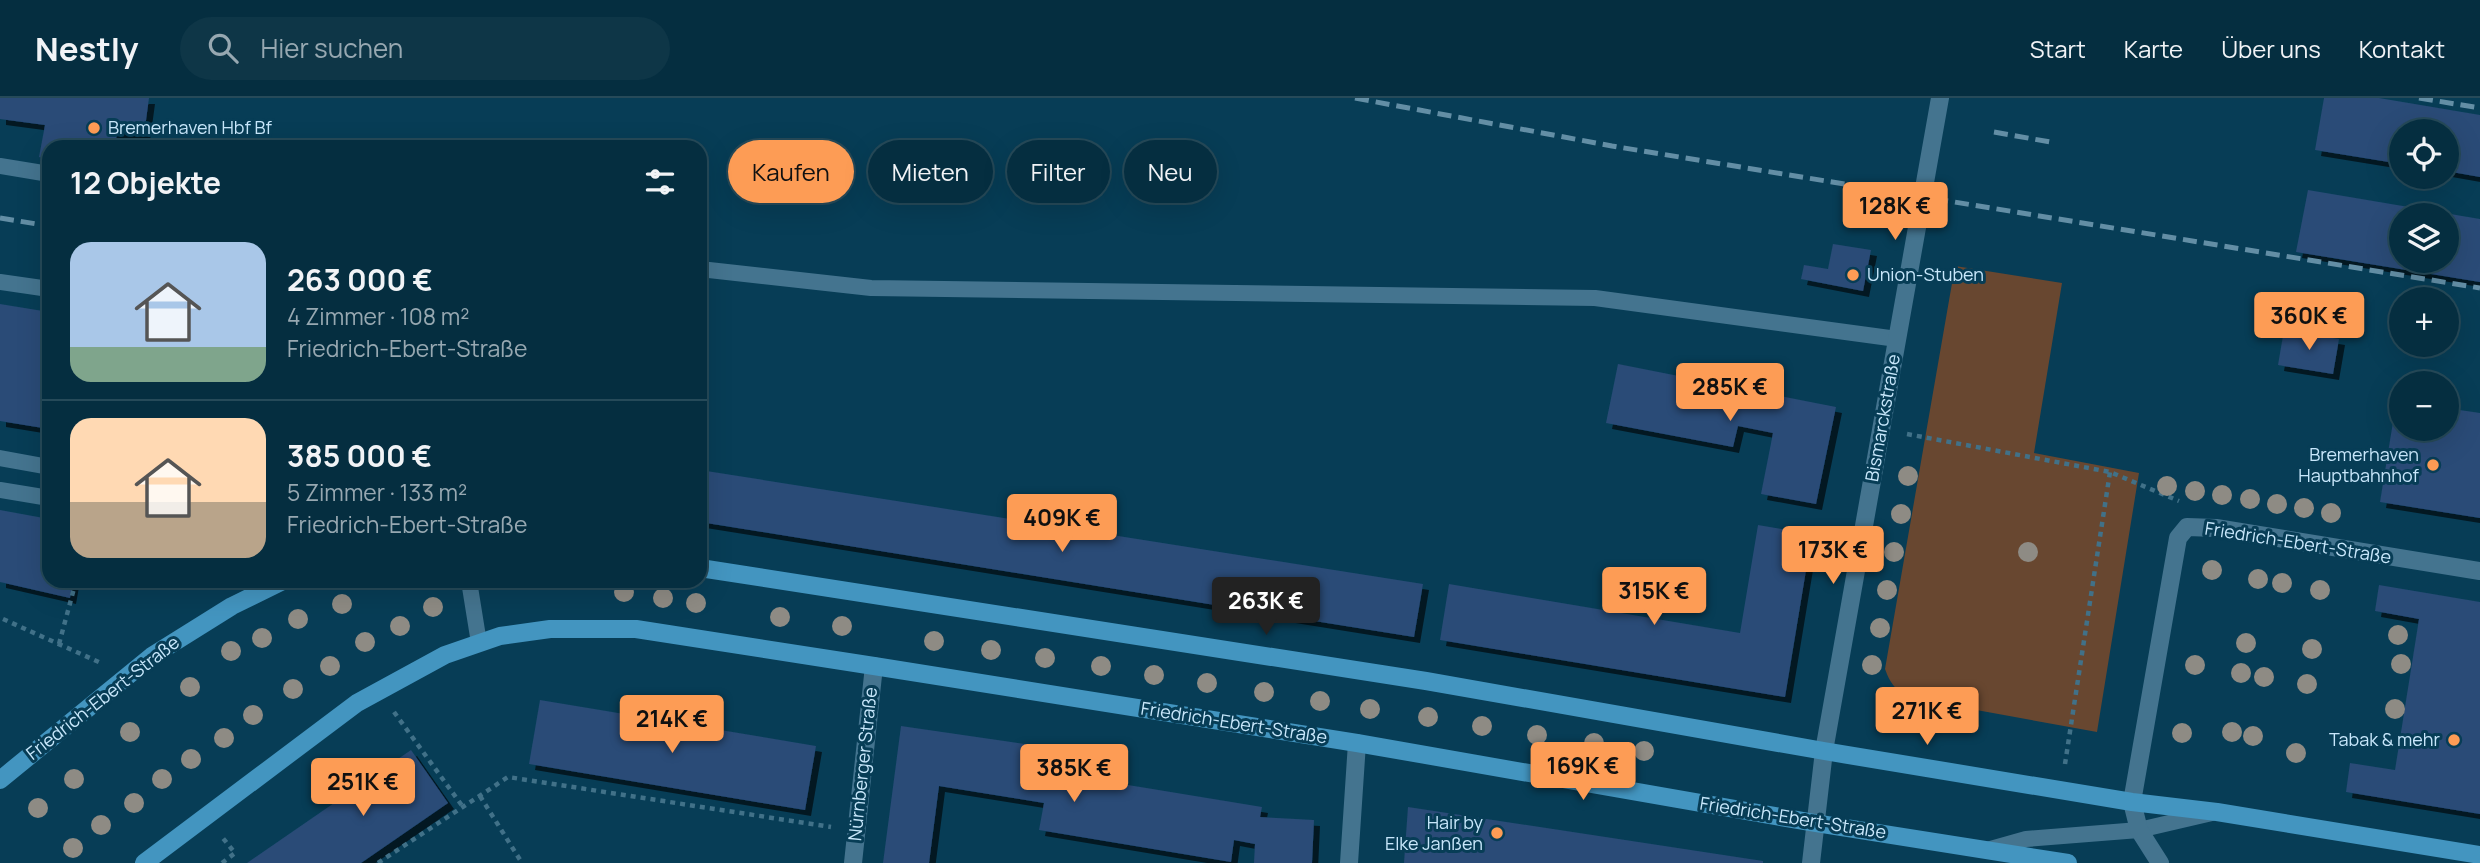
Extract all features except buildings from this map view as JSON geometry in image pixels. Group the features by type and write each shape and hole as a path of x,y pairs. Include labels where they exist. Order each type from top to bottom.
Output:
{"main road":[{"name":"Friedrich-Ebert-Straße","path":"707,569 1426,681 2132,802 2217,812 2480,855"},
{"name":"Friedrich-Ebert-Straße","path":"0,780 152,656 232,606 267,588"},
{"name":"Friedrich-Ebert-Straße","path":"144,863 358,703 445,655 500,636 550,629 636,629 1357,743 1815,823 2068,863"}],"street":[{"name":"Bismarckstraße","path":"1811,863 1824,751 1940,98"},
{"name":"Friedrich-Ebert-Straße","path":"2160,863 2139,830 2132,802 2178,538 2187,527 2216,528 2480,571"},
{"name":"Nürnberger Straße","path":"853,863 874,666"},
{"path":"1349,863 1357,743"}],"lane":[{"path":"0,166 42,173"},
{"path":"707,270 871,288 1595,298 1897,339"},
{"path":"0,282 42,288"},
{"path":"0,458 42,466"},
{"path":"0,490 42,497"},
{"path":"470,588 479,643"},
{"name":"Friedrich-Ebert-Straße","path":"1987,849 2026,839 2139,830 2217,812"}],"path":[{"path":"1881,429 2110,472 2197,509 2216,528"},
{"path":"2062,789 2110,472"},
{"path":"59,644 74,588"},
{"path":"3,619 127,675"},
{"path":"379,691 463,807"},
{"path":"379,863 508,777 856,831"},
{"path":"480,796 522,863"}],"shaded area":[{"path":"1955,266 2062,283 2034,453 2139,473 2097,732 1916,699 1896,688 1885,669"}],"railway":[{"path":"1355,98 1612,146 2480,288"},
{"path":"2419,98 2480,108"},
{"path":"1994,132 2056,143"},
{"path":"0,218 42,225"}],"place":[{"name":"Bremerhaven Hbf Bf","path":"94,128"},
{"name":"Union-Stuben","path":"1853,275"},
{"name":"Bremerhaven Hauptbahnhof","path":"2433,465"},
{"name":"Tabak & mehr","path":"2454,740"},
{"name":"Hair by Elke Janßen","path":"1497,833"}]}
